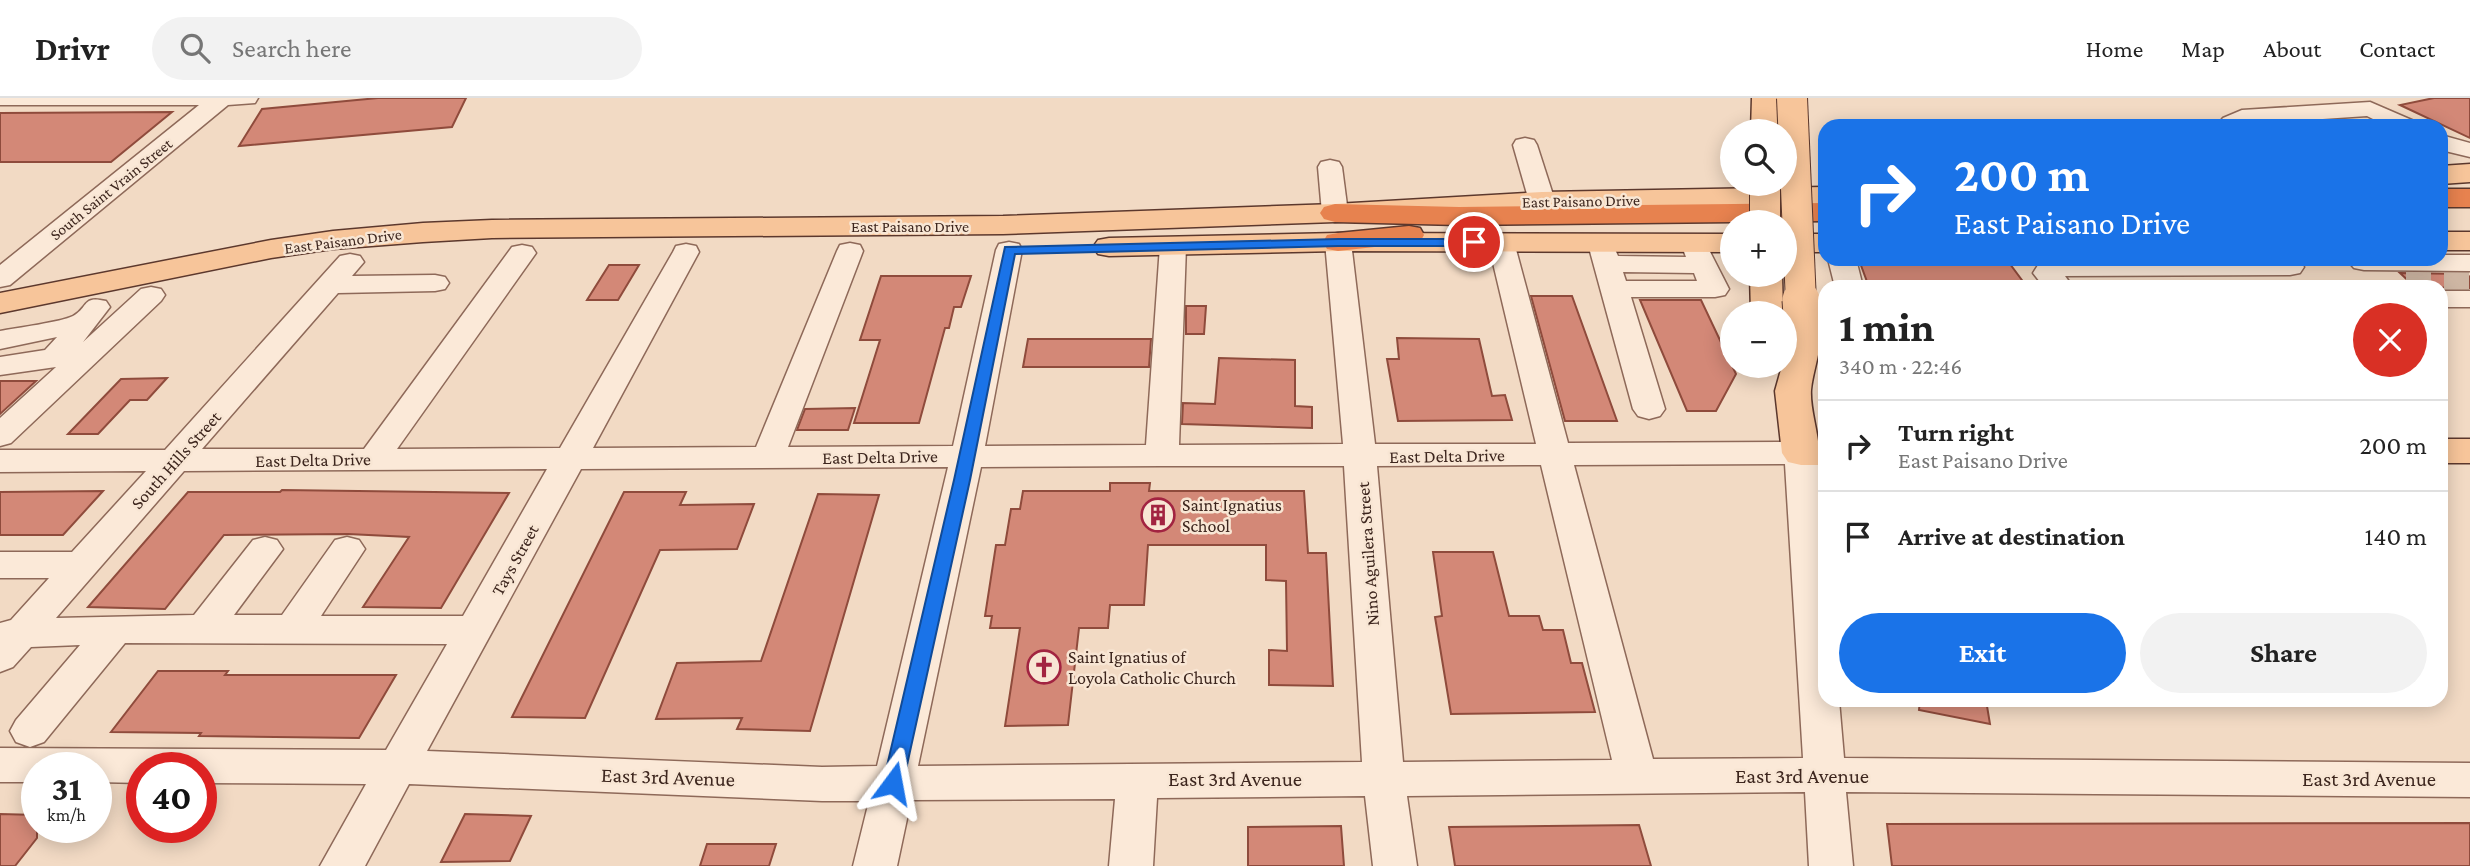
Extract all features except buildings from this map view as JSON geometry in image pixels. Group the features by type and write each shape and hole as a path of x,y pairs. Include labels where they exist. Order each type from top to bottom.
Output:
{"highway":[{"path":"2448,198 2470,198"},
{"path":"2448,212 2470,211"},
{"path":"1336,228 1459,216 1818,212"},
{"path":"1797,224 1818,223"},
{"path":"1336,228 1720,224"}],"main road":[{"path":"1765,98 1765,119"},
{"path":"1792,98 1802,315 1801,360 1797,365"},
{"path":"2448,175 2470,173"},
{"name":"East Paisano Drive","path":"0,327 90,314 151,295 268,272 340,273 522,253 1009,250 1173,246 1542,201 1818,196"},
{"name":"East Paisano Drive","path":"0,303 224,257 311,243 411,233 617,228 1003,225 1336,228 1501,243 1608,265 1691,269 1720,251"},
{"path":"1797,243 1818,243"},
{"path":"1787,378 1813,453"},
{"path":"2448,451 2470,451"}],"street":[{"path":"0,98 247,98"},
{"name":"South Saint Vrain Street","path":"0,279 221,98"},
{"path":"2238,119 2324,110 2370,110 2390,119"},
{"path":"2324,110 2339,119"},
{"path":"2448,144 2470,150"},
{"path":"1525,145 1542,201"},
{"name":"Nino Aguilera Street","path":"1330,167 1360,457 1384,779 1395,866"},
{"path":"1501,243 1637,777"},
{"path":"1162,456 1173,246"},
{"path":"0,248 37,248"},
{"path":"874,866 967,457 1009,250"},
{"path":"767,458 850,251"},
{"name":"Tays Street","path":"342,866 686,252"},
{"path":"373,459 522,253"},
{"path":"1608,265 1648,276 1691,269"},
{"path":"1608,265 1649,409"},
{"path":"2380,273 2409,266"},
{"path":"2053,280 2047,273 2050,268 2105,271 2228,267 2294,271"},
{"path":"2228,267 2242,280"},
{"path":"340,273 435,283"},
{"name":"South Hills Street","path":"7,642 82,565 340,273"},
{"path":"0,436 151,295"},
{"path":"2448,299 2470,299"},
{"path":"0,340 90,314"},
{"path":"55,358 90,314"},
{"path":"0,366 88,354"},
{"path":"1813,453 1818,614"},
{"name":"East Delta Drive","path":"0,461 1813,453"},
{"path":"202,630 265,548"},
{"path":"292,630 347,549"},
{"path":"0,565 82,565"},
{"path":"7,642 116,629 476,630"},
{"path":"30,731 116,629"},
{"path":"1821,707 1823,775 1831,866"},
{"name":"East 3rd Avenue","path":"0,765 397,767 822,784 1823,775 2470,780"},
{"path":"1131,866 1137,780"}],"tunnel":[{"path":"2406,279 2470,279"}],"place":[{"name":"Saint Ignatius School","path":"1158,515"},
{"name":"Saint Ignatius of Loyola Catholic Church","path":"1044,667"}],"route":[{"path":"893,783 962,480 1009,250 1338,242 1474,242"}]}
